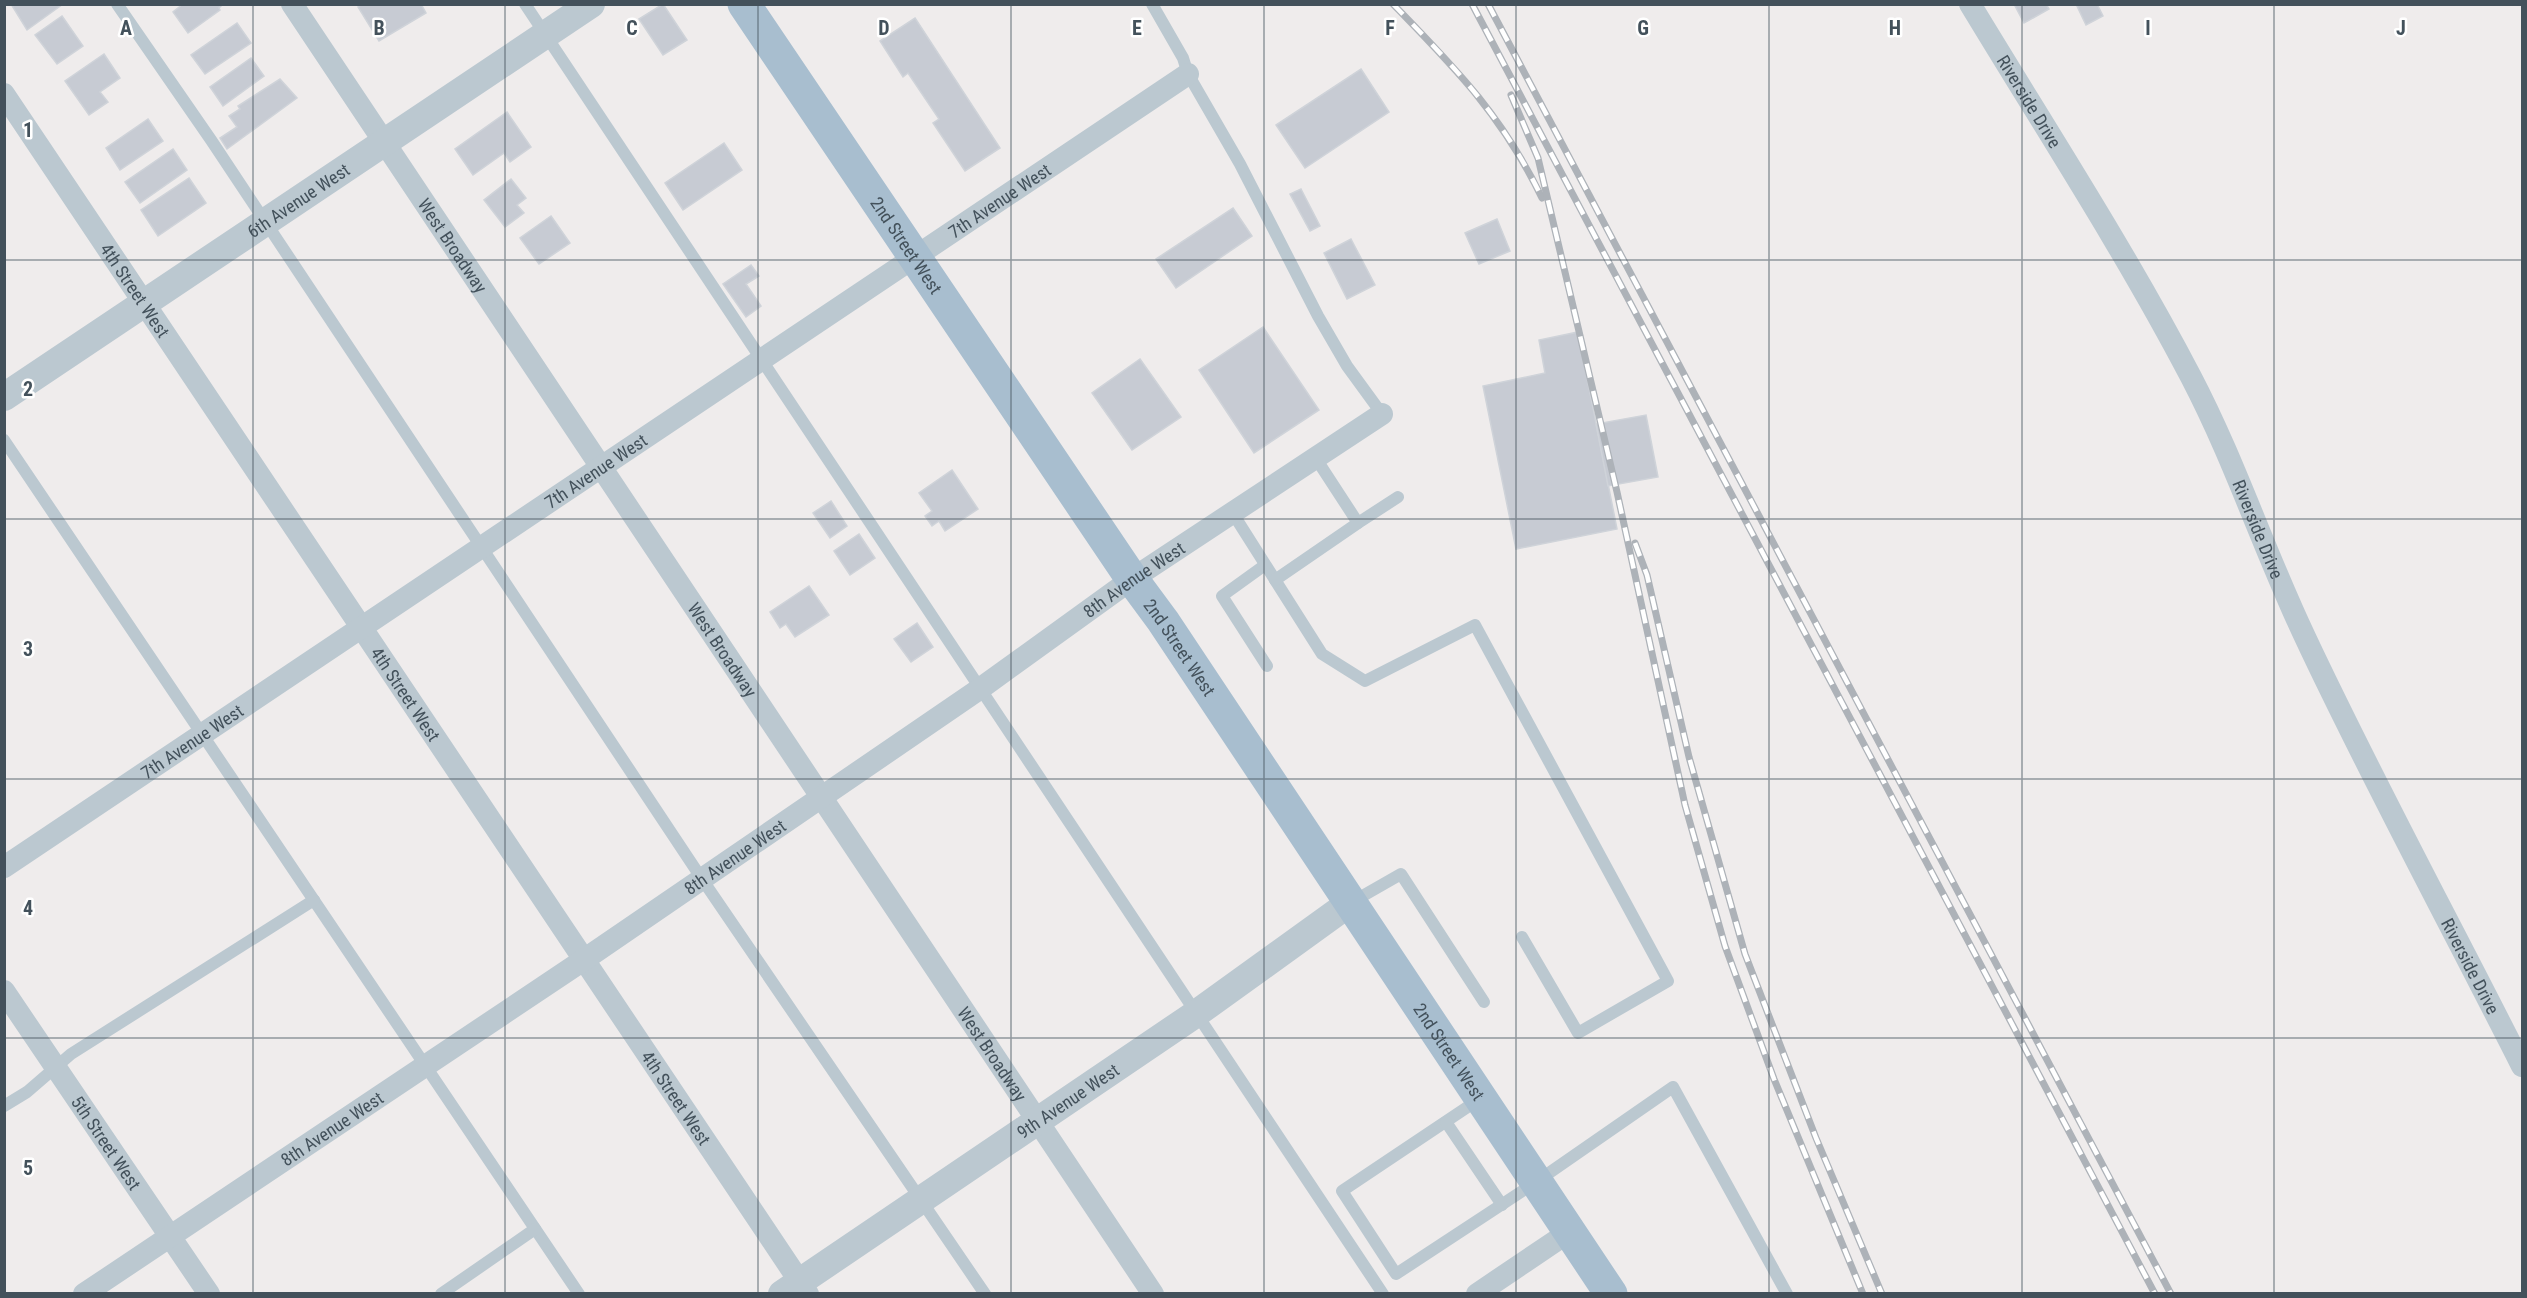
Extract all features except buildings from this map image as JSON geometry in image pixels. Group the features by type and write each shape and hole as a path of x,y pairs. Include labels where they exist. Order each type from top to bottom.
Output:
{"main road":[{"name":"2nd Street West","path":"744,4 1132,579 1163,621 1611,1293"}],"street":[{"name":"West Broadway","path":"292,4 1153,1293"},
{"name":"6th Avenue West","path":"4,397 591,4"},
{"name":"Riverside Drive","path":"1970,4 2109,234 2190,375 2223,442 2263,545 2319,667 2523,1066"},
{"name":"7th Avenue West","path":"4,867 1188,74"},
{"name":"4th Street West","path":"4,94 585,959 797,1290"},
{"name":"8th Avenue West","path":"84,1293 585,959 981,688 1132,579 1382,414"},
{"name":"9th Avenue West","path":"797,1290 921,1199 1197,1013 1351,902"},
{"name":"5th Street West","path":"4,991 208,1293"},
{"path":"1477,1293 1569,1232"}],"lane":[{"path":"117,4 265,221 702,879 985,1293"},
{"path":"525,4 1383,1293"},
{"path":"1152,4 1183,58 1188,74 1240,164 1330,336 1347,366 1382,414"},
{"path":"4,440 579,1293"},
{"path":"1315,457 1358,523"},
{"path":"1275,580 1398,497"},
{"path":"1232,512 1322,654 1365,681 1476,625 1668,981 1578,1033 1522,937"},
{"path":"1266,565 1222,596 1268,666"},
{"path":"1351,902 1401,874 1484,1002"},
{"path":"4,1106 27,1092 71,1054 314,900"},
{"path":"1481,1098 1342,1191 1396,1274 1502,1205 1673,1087 1786,1293"},
{"path":"1446,1122 1502,1205"},
{"path":"441,1293 536,1229"}],"railway":[{"path":"1393,4 1457,72 1494,117 1527,168 1542,198"},
{"path":"1472,4 2155,1294"},
{"path":"1488,4 2171,1294"},
{"path":"1511,95 1538,158 1617,492 1685,805 1725,946 1774,1079 1863,1294"},
{"path":"1635,543 1647,575 1689,757 1745,954 1816,1138 1882,1294"}]}
